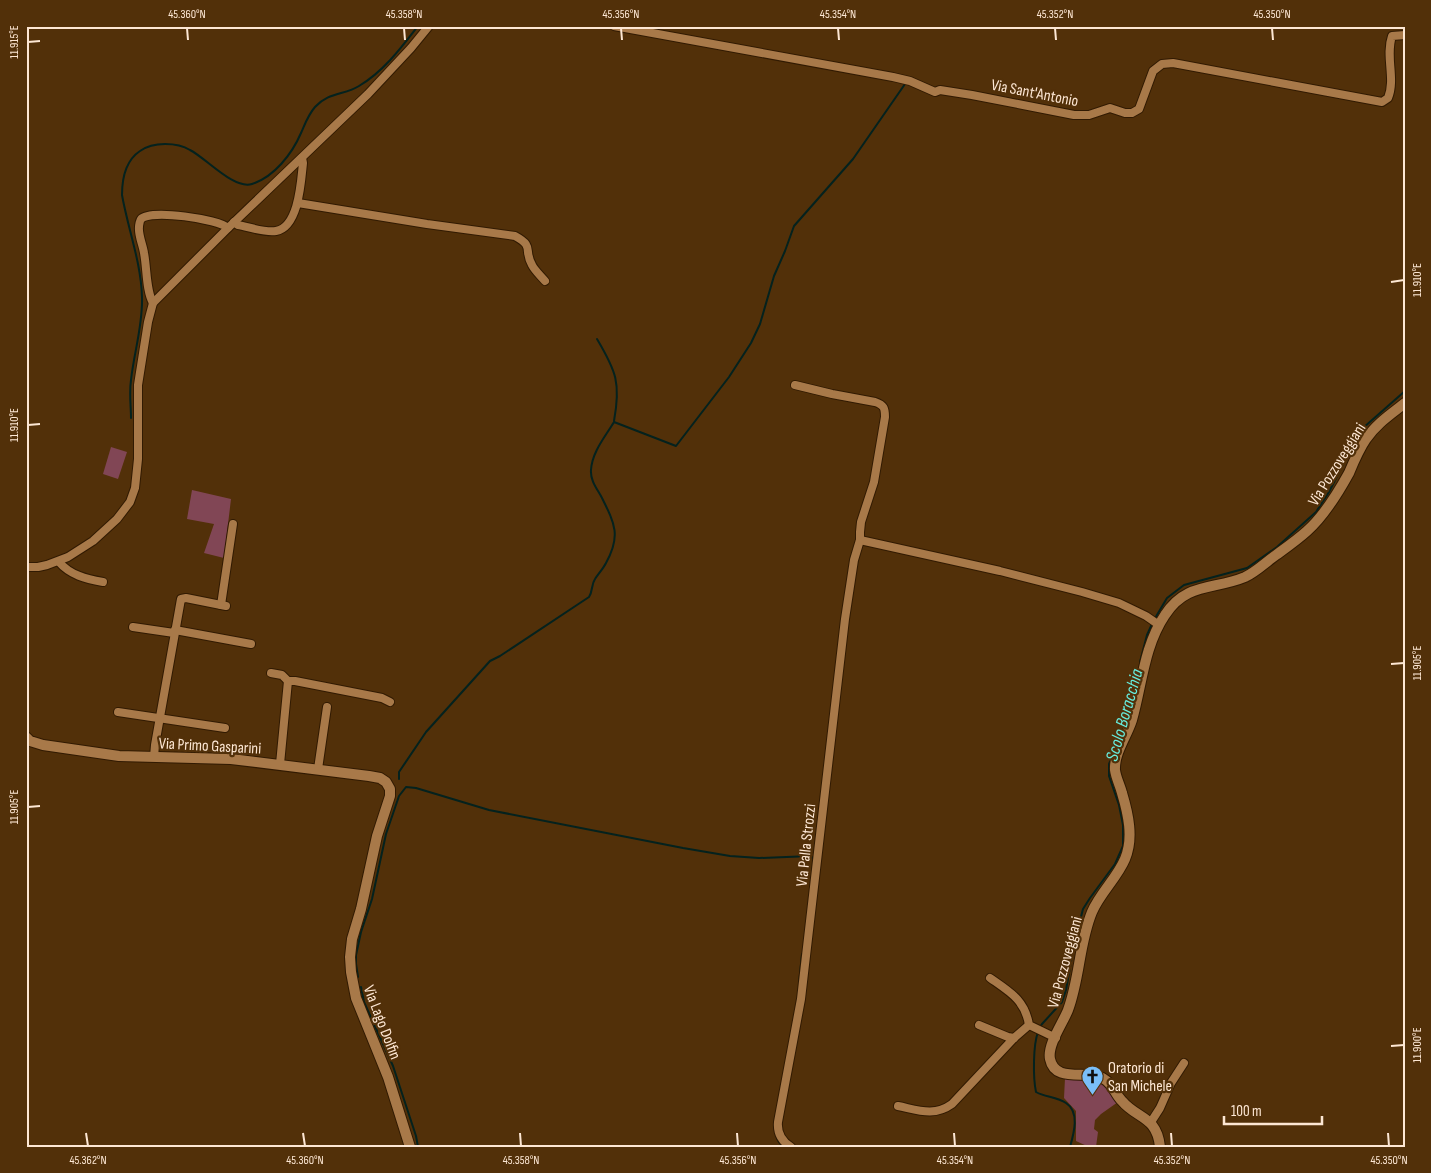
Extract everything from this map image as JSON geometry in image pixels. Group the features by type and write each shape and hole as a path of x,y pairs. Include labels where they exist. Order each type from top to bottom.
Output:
{"street":[{"path":"26,567 38,567 58,562 68,557 93,541 117,519 130,502 135,488 138,459 138,385 153,303 386,76 429,26"},
{"name":"Via Sant'Antonio","path":"614,26 893,77 910,81 935,92 940,90 972,95 1082,116 1110,108 1124,113 1132,113 1139,109 1153,71 1162,64 1173,63 1382,102 1388,98 1392,90 1390,44 1392,36 1405,35"},
{"path":"153,303 139,227 142,218 162,215 187,217 267,231 276,231 284,228 289,223 298,204 302,158"},
{"path":"298,204 515,236 527,244 532,266 545,282"},
{"name":"Via Palla Strozzi","path":"791,1147 781,1138 778,1122 801,999 845,619 854,560 860,540 861,522 874,482 885,418 882,404 795,385"},
{"name":"Via Pozzoveggiani","path":"1150,1122 1128,1108 1111,1085 1104,1079 1095,1075 1061,1073 1053,1067 1050,1052 1053,1036 1068,1010 1074,992 1084,940 1093,911 1119,870 1128,850 1126,804 1115,769 1132,720 1153,622 1172,604 1194,590 1244,577 1266,563 1309,529 1333,499 1365,440 1374,429 1402,409"},
{"path":"154,757 181,599 186,598 223,606 233,524"},
{"path":"860,540 1051,584 1119,603 1153,622"},
{"path":"58,562 69,572 103,582"},
{"path":"133,627 175,631 251,644"},
{"path":"271,673 282,675 288,681 382,698 390,702"},
{"path":"280,764 288,681"},
{"path":"318,769 327,707"},
{"path":"118,712 225,728"},
{"name":"Via Primo Gasparini","path":"28,741 43,745 119,756 208,758 280,764 380,778 390,788"},
{"name":"Via Lago Dolfin","path":"390,788 388,803 377,836 361,909 352,939 350,963 356,998 388,1077 410,1147"},
{"path":"990,978 1011,993 1023,1006 1032,1026 1053,1036"},
{"path":"979,1025 1014,1038"},
{"path":"898,1106 927,1112 944,1110 952,1104 1014,1038 1032,1026"},
{"path":"1160,1147 1157,1134 1150,1122 1160,1108 1171,1082 1184,1063"}],"shaded area":[{"path":"111,447 127,452 118,479 103,474"},
{"path":"192,490 231,499 224,558 204,553 214,524 187,519"},
{"path":"1065,1078 1092,1078 1105,1083 1118,1102 1095,1120 1094,1129 1098,1132 1096,1147 1089,1147 1076,1141 1076,1111 1064,1098"}],"waterway":[{"path":"131,418 130,385 142,307 137,258 122,195 125,170 131,160 140,151 148,147 161,144 174,145 184,147 197,154 220,172 237,182 245,185 260,181 275,170 287,157 309,116 320,102 331,96 354,89 368,80 392,59 418,26"},
{"path":"399,779 399,772 426,732 490,661 589,597 594,581 611,554 615,537 610,515 591,474 596,451 603,439 614,422 676,446 729,377 751,343 760,324 774,276 794,226 853,159 905,84"},
{"path":"597,339 613,369 617,387 614,421"},
{"name":"Scolo Boracchia","path":"1154,620 1167,598 1184,585 1247,568 1277,547 1316,512 1329,492 1363,428 1405,391"},
{"name":"Scolo Boracchia","path":"1140,662 1152,624"},
{"name":"Scolo Boracchia","path":"1115,746 1128,716 1135,687"},
{"name":"Scolo Boracchia","path":"1040,1027 1062,1002 1083,909 1115,864 1123,846 1123,825 1119,805 1109,776 1109,764 1113,753"},
{"path":"358,977 356,955 361,932 372,899 386,834 399,796 406,787 416,788 489,810 683,848 730,856 759,858 811,856 814,860"},
{"path":"799,984 802,954"},
{"path":"361,987 364,1002 393,1066 418,1147"},
{"name":"Scolo Boracchia","path":"1038,1032 1034,1062 1036,1092 1062,1101 1070,1107 1075,1123 1070,1147"},
{"path":"777,1138 783,1147"}],"place":[{"name":"Oratorio di San Michele","path":"1092,1095"}]}
